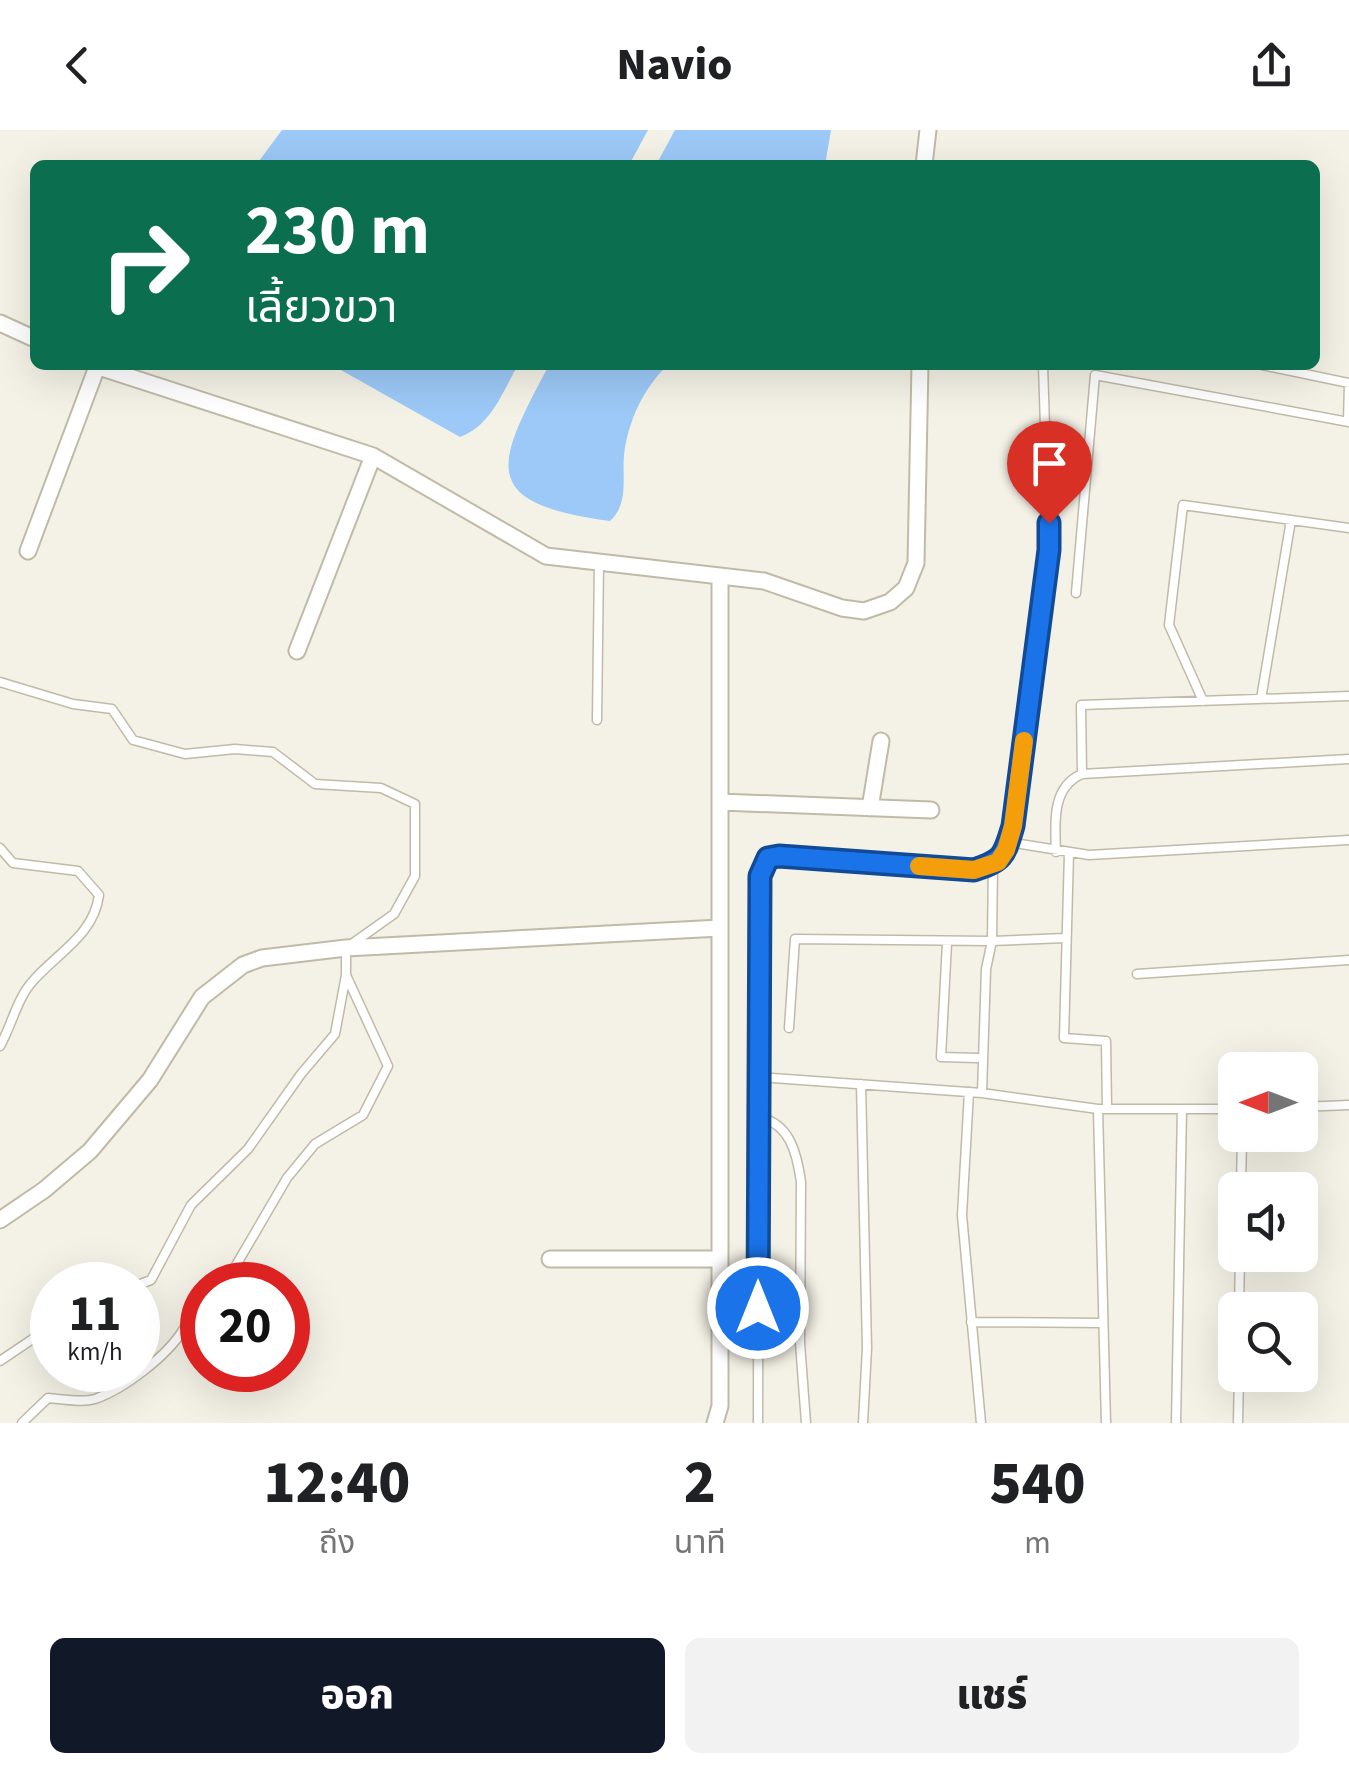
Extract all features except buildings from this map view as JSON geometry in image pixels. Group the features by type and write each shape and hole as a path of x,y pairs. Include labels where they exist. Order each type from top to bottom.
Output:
{"street":[{"path":"925,160 928,130"},
{"path":"0,324 30,337"},
{"path":"28,551 94,370"},
{"path":"107,370 373,456 546,556 764,581 842,608 864,611 890,602 906,588 916,563 920,370"},
{"path":"297,651 373,456"},
{"path":"715,1423 720,1406 720,576"},
{"path":"870,808 881,741"},
{"path":"720,802 931,810"},
{"path":"0,1220 90,1151 150,1080 202,997 225,977 262,958 346,948 720,928"},
{"path":"550,1260 720,1259"}],"lane":[{"path":"758,1423 760,876 768,858 779,856 974,870 998,862 1013,826 1049,550 1042,370"},
{"path":"1076,593 1095,375 1348,422 1349,383 1286,370"},
{"path":"1203,701 1169,625 1183,505 1349,528"},
{"path":"1262,699 1291,520"},
{"path":"597,720 600,562"},
{"path":"0,682 72,704 112,709 133,740 185,754 235,748 272,752 315,784 381,788 415,804 415,876 394,914 346,948 346,975 335,1034 248,1149 190,1204 160,1262"},
{"path":"1082,774 1081,705 1349,696"},
{"path":"1056,852 1055,819 1060,794 1069,780 1082,774 1349,760"},
{"path":"1008,842 1069,854 1349,840"},
{"path":"0,848 13,863 78,871 99,894 97,909 78,938 30,984 0,1046"},
{"path":"1069,854 1064,1038 1106,1040 1102,1109 1106,1423"},
{"path":"982,1092 986,969 992,941 992,864"},
{"path":"789,1028 795,939 947,943 1066,938"},
{"path":"947,943 941,1057 976,1058"},
{"path":"1138,974 1349,960"},
{"path":"238,1262 287,1178 315,1144 364,1115 388,1066 346,975"},
{"path":"759,1077 982,1092 1102,1109 1218,1109"},
{"path":"861,1084 867,1348 864,1423"},
{"path":"969,1092 962,1215 981,1423"},
{"path":"1318,1107 1349,1105"},
{"path":"1176,1423 1182,1109"},
{"path":"759,1116 774,1120 786,1133 800,1172 800,1343 806,1423"},
{"path":"971,1322 1102,1323"},
{"path":"22,1423 48,1398 92,1400 121,1386 151,1364 180,1333"},
{"path":"0,1361 30,1341"},
{"path":"1238,1392 1238,1423"}],"water":[{"path":"282,130 648,130 632,160 260,160"},
{"path":"675,130 831,130 826,160 659,160"},
{"path":"341,370 515,370 488,417 460,437"},
{"path":"546,370 664,370 644,395 633,418 624,455 622,499 610,521 536,503 518,490 509,474 510,454"}],"slow traffic":[{"path":"919,866 974,870 998,862 1013,826 1024,741"}],"route":[{"path":"758,1308 762,868 768,858 779,856 974,870 998,862 1013,826 1049,550 1049,523"}]}
